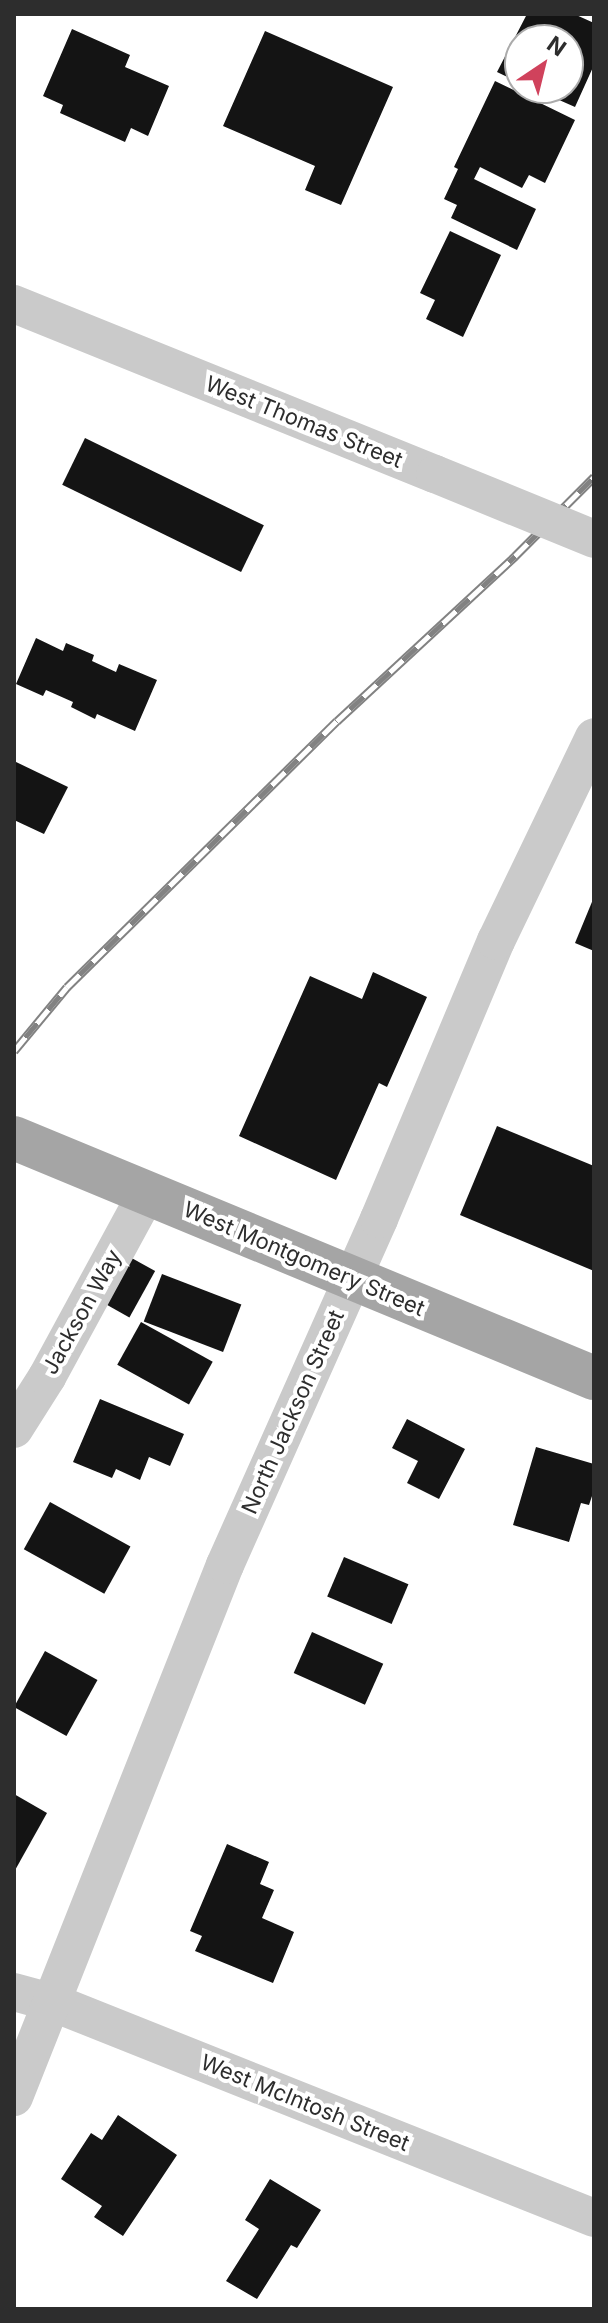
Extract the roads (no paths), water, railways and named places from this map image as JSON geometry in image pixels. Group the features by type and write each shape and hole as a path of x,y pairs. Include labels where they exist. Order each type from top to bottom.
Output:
{"main road":[{"name":"West Montgomery Street","path":"14,1138 352,1281 594,1378"}],"street":[{"name":"West Thomas Street","path":"14,304 594,539"},
{"name":"North Jackson Street","path":"14,2097 54,2003 225,1565 352,1281 496,941 594,737"},
{"name":"Jackson Way","path":"14,1429 147,1193"},
{"name":"West McIntosh Street","path":"14,1992 54,2003 594,2218"}],"railway":[{"path":"14,1051 67,987 337,721 515,556 594,477"}]}
